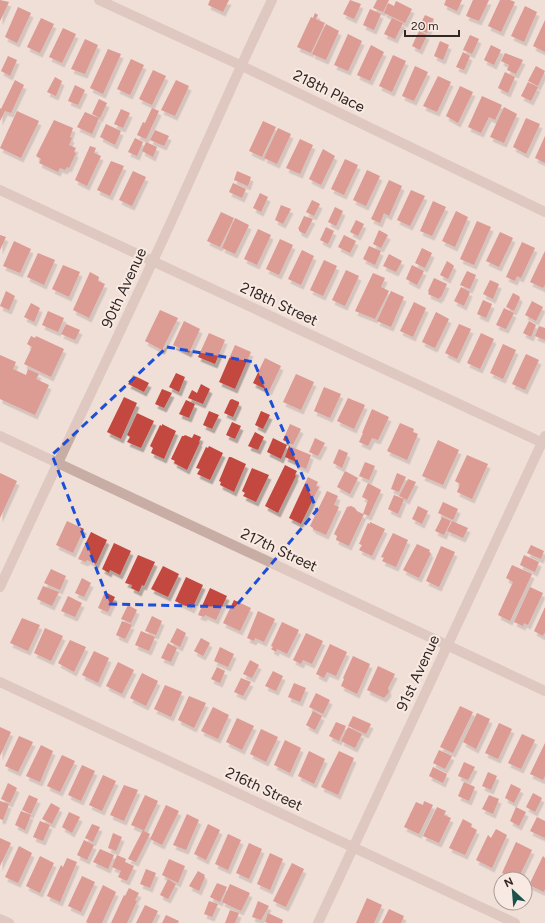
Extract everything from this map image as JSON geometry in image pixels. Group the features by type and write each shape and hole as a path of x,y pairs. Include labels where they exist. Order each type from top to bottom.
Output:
{"street":[{"name":"218th Place","path":"100,0 240,65 545,212"},
{"name":"90th Avenue","path":"0,587 57,462 153,262 240,65 272,0"},
{"name":"218th Street","path":"0,190 153,262 544,441"},
{"name":"217th Street","path":"0,436 545,691"},
{"name":"91st Avenue","path":"318,923 447,645 544,441"},
{"name":"216th Street","path":"0,682 515,923"},
{"path":"0,919 8,923"}],"highlighted area":[{"path":"167,347 254,362 317,510 235,607 110,604 52,455"}],"building":[{"path":"0,0 9,2 0,21"},
{"path":"210,0 229,0 223,12 208,5"},
{"path":"350,0 361,4 354,19 343,14"},
{"path":"377,0 389,0 383,12 373,8"},
{"path":"446,0 462,0 457,11 444,5"},
{"path":"473,0 489,0 479,21 466,16"},
{"path":"500,0 510,0 515,2 501,32 488,26"},
{"path":"396,1 412,9 405,23 384,13 388,3 394,6"},
{"path":"525,6 537,12 524,42 511,36"},
{"path":"18,7 31,13 17,43 5,37"},
{"path":"370,9 381,14 374,30 363,25"},
{"path":"315,13 318,15 316,19 325,23 311,53 297,47 311,17 313,18"},
{"path":"425,15 434,19 427,33 418,29"},
{"path":"41,18 54,24 40,53 27,47"},
{"path":"392,18 403,23 395,39 384,34"},
{"path":"545,20 545,52 533,46"},
{"path":"326,24 339,31 326,60 312,54"},
{"path":"63,28 76,34 62,63 49,57"},
{"path":"419,31 427,35 420,50 412,46"},
{"path":"348,34 362,41 348,71 334,65"},
{"path":"470,35 479,39 472,54 463,50"},
{"path":"85,39 98,45 85,74 71,69"},
{"path":"440,41 449,45 443,60 434,56"},
{"path":"371,45 384,52 370,81 357,75"},
{"path":"491,45 501,50 494,65 484,60"},
{"path":"108,49 121,54 103,94 90,88"},
{"path":"463,52 470,56 464,70 456,67"},
{"path":"505,53 523,60 516,74 507,70 509,65 501,61"},
{"path":"393,55 406,61 392,92 379,86"},
{"path":"8,56 17,60 10,76 1,71"},
{"path":"131,59 144,65 130,95 117,89"},
{"path":"415,66 428,72 414,101 402,96"},
{"path":"536,66 545,71 538,86 528,81"},
{"path":"153,70 166,76 152,105 139,99"},
{"path":"505,72 515,77 508,93 498,88"},
{"path":"438,76 451,82 437,112 423,106"},
{"path":"55,77 62,81 56,96 47,92"},
{"path":"15,80 24,85 11,113 5,111 0,121 0,108 1,109"},
{"path":"176,80 189,86 175,116 161,110"},
{"path":"528,82 538,87 531,101 521,96"},
{"path":"75,85 85,90 78,105 68,101"},
{"path":"460,86 473,92 458,123 446,116"},
{"path":"482,96 502,105 495,120 489,117 481,133 468,127"},
{"path":"99,99 107,103 100,118 92,114"},
{"path":"504,107 517,114 504,143 490,137"},
{"path":"152,108 159,111 146,139 137,135"},
{"path":"121,109 130,113 123,128 114,124"},
{"path":"17,111 39,121 21,158 0,148"},
{"path":"85,112 99,118 92,134 77,127"},
{"path":"526,118 540,124 526,154 513,147"},
{"path":"54,120 73,128 70,137 72,138 69,145 76,148 74,152 76,153 69,168 67,167 65,170 60,168 58,172 39,163 41,159 36,156"},
{"path":"263,121 276,127 262,157 249,151"},
{"path":"106,124 121,131 115,145 100,137"},
{"path":"278,128 291,134 277,164 264,158"},
{"path":"155,130 169,136 164,146 150,140"},
{"path":"545,136 545,163 535,158"},
{"path":"135,138 143,142 137,156 128,152"},
{"path":"300,139 313,145 300,174 286,168"},
{"path":"146,142 157,147 153,157 142,151"},
{"path":"90,146 96,148 94,153 101,156 87,186 75,180"},
{"path":"323,149 335,156 321,185 309,179"},
{"path":"345,159 358,165 344,195 331,189"},
{"path":"111,161 124,166 110,196 97,190"},
{"path":"367,170 380,176 366,206 353,200"},
{"path":"133,171 146,177 132,206 119,200"},
{"path":"237,171 251,177 248,186 234,180"},
{"path":"389,180 402,186 389,216 384,213 380,223 371,219"},
{"path":"233,183 246,189 242,198 229,192"},
{"path":"411,190 425,196 410,226 397,220"},
{"path":"260,193 268,197 261,212 253,208"},
{"path":"312,200 320,204 314,216 306,212"},
{"path":"433,201 446,207 432,236 420,231"},
{"path":"281,205 291,209 283,224 275,220"},
{"path":"335,207 343,211 336,226 328,222"},
{"path":"456,211 468,217 455,247 442,241"},
{"path":"221,212 234,218 220,247 207,241"},
{"path":"304,216 313,219 305,234 298,229"},
{"path":"235,218 249,225 235,254 222,248"},
{"path":"356,220 364,224 358,236 350,232"},
{"path":"477,221 491,227 474,265 460,259"},
{"path":"326,227 334,231 328,244 320,240"},
{"path":"258,229 271,235 257,265 244,259"},
{"path":"379,230 388,235 381,248 373,244"},
{"path":"500,232 513,238 499,267 486,261"},
{"path":"0,235 6,237 0,250"},
{"path":"344,235 356,241 350,253 338,247"},
{"path":"280,239 293,245 279,275 266,269"},
{"path":"14,241 31,249 20,273 3,266"},
{"path":"522,242 535,248 521,278 517,276 515,281 506,277"},
{"path":"369,246 381,251 375,265 363,259"},
{"path":"422,248 432,253 425,268 415,263"},
{"path":"302,250 314,256 301,285 288,279"},
{"path":"545,251 545,285 543,288 530,282"},
{"path":"38,253 55,260 44,285 27,277"},
{"path":"389,254 402,261 396,272 383,266"},
{"path":"324,260 337,266 323,296 310,290"},
{"path":"447,261 454,266 448,279 440,275"},
{"path":"63,265 80,272 69,297 52,289"},
{"path":"412,265 424,271 417,285 406,279"},
{"path":"346,270 359,276 345,306 332,300"},
{"path":"467,271 476,275 470,289 460,285"},
{"path":"90,272 99,277 98,281 105,284 89,318 73,310"},
{"path":"373,273 385,278 381,287 389,291 375,319 355,311"},
{"path":"434,278 447,284 439,299 428,294"},
{"path":"490,280 499,284 493,299 483,294"},
{"path":"461,287 470,292 464,306 454,301"},
{"path":"6,291 15,296 9,310 0,306"},
{"path":"391,291 404,297 391,327 377,321"},
{"path":"513,293 520,298 514,311 506,307"},
{"path":"483,300 492,304 486,318 477,314"},
{"path":"532,301 543,307 536,321 525,315"},
{"path":"414,302 426,308 413,337 400,331"},
{"path":"31,303 40,308 34,322 24,317"},
{"path":"504,308 514,313 506,329 496,325"},
{"path":"160,310 178,318 162,350 145,341"},
{"path":"48,311 64,318 58,332 42,325"},
{"path":"436,312 449,319 435,348 422,342"},
{"path":"184,321 200,329 189,353 173,345"},
{"path":"529,321 536,325 531,337 523,333"},
{"path":"66,324 80,330 75,340 61,334"},
{"path":"459,324 471,329 457,359 445,353"},
{"path":"539,326 545,328 545,340 535,336"},
{"path":"209,333 225,340 215,364 198,357"},
{"path":"481,333 494,339 480,369 467,363"},
{"path":"31,336 35,338 36,336 64,349 51,377 24,364 32,347 27,344"},
{"path":"503,344 516,350 503,379 490,373"},
{"path":"235,345 251,352 235,389 219,382"},
{"path":"526,354 539,360 525,390 512,384"},
{"path":"0,355 16,362 13,369 26,375 28,369 39,374 36,379 49,385 35,415 0,399"},
{"path":"265,358 281,366 269,391 253,383"},
{"path":"176,373 185,377 179,392 169,387"},
{"path":"296,374 314,382 301,410 283,402"},
{"path":"133,375 149,383 144,392 128,384"},
{"path":"201,384 210,389 203,404 188,398 192,390 197,393"},
{"path":"324,387 341,394 330,418 314,411"},
{"path":"162,389 172,393 164,408 155,404"},
{"path":"124,397 137,403 121,439 107,432"},
{"path":"348,398 365,405 354,429 337,421"},
{"path":"232,399 239,402 233,417 224,413 230,400"},
{"path":"186,400 195,404 189,418 179,414"},
{"path":"372,409 389,417 378,440 372,438 368,446 359,442"},
{"path":"209,411 219,415 212,429 203,425"},
{"path":"261,411 270,415 263,429 255,425"},
{"path":"137,413 154,421 141,448 127,442 130,437 127,435"},
{"path":"232,422 241,426 235,439 226,435"},
{"path":"400,423 414,429 413,432 418,434 407,460 387,451"},
{"path":"162,424 176,431 164,459 151,453 153,448 150,446 160,425 162,426"},
{"path":"290,424 301,429 293,445 283,440"},
{"path":"255,432 264,437 258,450 248,446"},
{"path":"194,434 201,437 187,470 174,463 175,461 171,459 182,436 185,435 192,438"},
{"path":"273,438 287,445 281,459 267,452"},
{"path":"315,438 325,443 318,456 309,452"},
{"path":"438,440 459,450 443,485 422,476"},
{"path":"209,446 223,453 210,480 197,474 200,469 196,468 206,447 208,448"},
{"path":"289,446 311,455 306,469 285,457"},
{"path":"339,449 348,453 342,468 333,463"},
{"path":"467,455 488,464 472,499 457,492 460,484 455,481"},
{"path":"229,457 246,464 234,492 220,485 221,482 219,481"},
{"path":"365,462 375,466 369,480 359,476"},
{"path":"285,465 297,471 278,513 265,506"},
{"path":"252,468 269,475 256,502 243,496 245,493 242,491"},
{"path":"345,471 358,478 350,494 337,487"},
{"path":"0,473 17,481 0,518"},
{"path":"397,473 406,477 399,492 391,489"},
{"path":"308,477 318,482 316,486 319,487 301,524 289,518"},
{"path":"408,479 416,482 407,500 399,496"},
{"path":"368,483 381,490 369,516 364,514 349,546 336,540 337,536 334,534 347,507 351,506 363,514 368,500 362,497"},
{"path":"327,491 338,496 334,505 339,507 326,535 310,526"},
{"path":"394,495 404,499 398,514 388,509"},
{"path":"443,502 458,509 453,520 438,513"},
{"path":"418,506 428,511 422,524 412,519"},
{"path":"442,517 451,521 444,535 435,531"},
{"path":"67,521 84,529 73,553 56,545"},
{"path":"452,521 468,528 463,538 447,531"},
{"path":"370,522 385,529 372,556 359,550 362,545 359,544 368,523 370,524"},
{"path":"91,532 107,540 96,564 87,560 86,562 78,559"},
{"path":"393,533 408,540 396,567 382,561 384,558 381,557"},
{"path":"114,543 131,551 120,575 110,570 109,573 102,569"},
{"path":"417,544 430,550 429,552 431,553 419,578 403,570"},
{"path":"531,545 544,551 541,559 527,553"},
{"path":"441,546 455,552 439,587 426,581"},
{"path":"138,555 155,562 144,586 142,585 139,592 131,588 132,585 125,583"},
{"path":"524,555 539,562 535,572 520,565"},
{"path":"512,565 532,574 510,621 498,615 513,582 506,578"},
{"path":"163,566 179,574 168,597 151,589"},
{"path":"51,569 66,576 60,590 44,583"},
{"path":"186,577 203,585 192,609 175,601"},
{"path":"82,578 91,583 84,597 75,593"},
{"path":"43,586 59,592 52,606 37,599"},
{"path":"530,587 543,593 528,625 524,623 523,626 514,622"},
{"path":"210,588 227,596 216,620 205,615 204,617 198,615"},
{"path":"105,592 115,597 108,612 98,608"},
{"path":"68,596 82,603 75,617 61,611"},
{"path":"234,600 251,608 240,631 223,623"},
{"path":"128,605 137,610 131,623 121,619"},
{"path":"545,607 545,633 543,636 534,631"},
{"path":"258,611 275,619 264,642 255,638 254,641 247,638"},
{"path":"152,616 162,621 156,635 145,631"},
{"path":"22,618 40,625 28,651 10,643"},
{"path":"122,621 132,625 125,639 116,635"},
{"path":"282,622 299,630 287,654 277,649 276,652 271,649"},
{"path":"45,628 63,636 51,661 34,653"},
{"path":"177,628 186,633 180,647 170,642"},
{"path":"141,631 155,637 149,651 135,645"},
{"path":"306,633 323,641 312,664 303,660 301,664 293,660"},
{"path":"201,638 210,643 203,656 194,651"},
{"path":"70,640 86,647 74,672 58,663"},
{"path":"168,643 177,648 171,662 161,658"},
{"path":"330,644 347,652 336,676 327,672 324,678 316,674"},
{"path":"220,647 234,654 228,667 214,661"},
{"path":"94,651 109,658 98,683 82,675"},
{"path":"353,656 370,664 357,694 341,686"},
{"path":"250,660 259,665 252,678 243,674"},
{"path":"118,662 134,670 122,694 106,686"},
{"path":"378,666 395,674 388,688 389,692 384,698 367,690"},
{"path":"217,667 225,671 220,683 211,679"},
{"path":"273,671 283,676 276,691 265,686"},
{"path":"142,673 158,681 146,706 130,698"},
{"path":"241,678 251,682 243,696 234,692"},
{"path":"294,683 306,688 300,702 288,697"},
{"path":"165,685 182,692 171,717 154,709"},
{"path":"316,693 330,700 323,714 309,707"},
{"path":"189,696 206,703 194,728 178,720"},
{"path":"460,706 473,712 453,753 440,747"},
{"path":"213,707 229,715 218,739 201,731"},
{"path":"313,711 322,716 315,730 306,725"},
{"path":"477,713 490,719 476,749 463,742"},
{"path":"353,716 371,724 366,734 348,726"},
{"path":"237,718 254,726 242,750 226,742"},
{"path":"336,722 346,726 339,741 329,736"},
{"path":"499,723 512,729 498,759 485,753"},
{"path":"0,727 11,732 0,756"},
{"path":"348,727 362,734 355,748 341,741"},
{"path":"261,729 278,737 266,762 250,754"},
{"path":"522,734 535,740 521,769 508,763"},
{"path":"19,736 33,742 18,772 5,766"},
{"path":"285,740 301,748 290,773 274,765"},
{"path":"545,743 545,776 543,780 530,774"},
{"path":"41,745 53,751 40,782 26,776"},
{"path":"439,750 452,756 445,769 433,763"},
{"path":"309,751 325,759 314,784 298,776"},
{"path":"339,751 354,758 338,795 321,787"},
{"path":"62,755 75,761 60,792 47,786"},
{"path":"464,762 475,767 468,780 458,776"},
{"path":"82,765 95,771 81,801 68,795"},
{"path":"433,767 447,774 443,783 429,776"},
{"path":"488,772 497,776 491,790 482,786"},
{"path":"103,775 116,781 102,811 89,805"},
{"path":"464,782 475,787 469,801 458,796"},
{"path":"8,783 17,788 10,803 1,799"},
{"path":"511,784 521,789 514,803 505,798"},
{"path":"124,785 138,790 124,821 110,815"},
{"path":"533,793 542,798 535,812 526,807"},
{"path":"29,795 38,799 31,814 22,810"},
{"path":"145,795 158,801 144,831 150,834 136,862 128,859 143,830 131,825"},
{"path":"489,795 499,799 493,814 482,809"},
{"path":"0,801 9,804 3,820 0,819"},
{"path":"424,801 433,805 419,834 404,827 416,802 423,805"},
{"path":"51,803 60,808 52,824 42,819"},
{"path":"166,805 179,811 162,845 150,839"},
{"path":"437,807 446,811 444,815 451,818 439,843 423,836"},
{"path":"516,807 526,812 519,826 510,821"},
{"path":"21,811 31,815 25,830 15,825"},
{"path":"69,812 80,817 72,833 62,827"},
{"path":"187,814 199,820 186,850 173,845"},
{"path":"537,817 545,821 545,838 530,831"},
{"path":"463,819 472,824 471,827 477,830 465,855 449,848"},
{"path":"40,821 50,825 43,841 33,837"},
{"path":"92,824 100,827 93,842 85,838"},
{"path":"208,824 220,830 206,860 194,854"},
{"path":"496,829 507,835 492,868 476,860 488,835 491,838"},
{"path":"113,833 122,837 116,851 108,848"},
{"path":"228,834 241,840 228,870 215,864"},
{"path":"0,838 11,843 0,866"},
{"path":"84,840 94,845 87,860 77,855"},
{"path":"516,842 532,850 522,871 503,871"},
{"path":"249,843 262,849 249,879 236,873"},
{"path":"19,846 32,853 18,883 5,877"},
{"path":"100,849 114,855 108,869 93,862"},
{"path":"270,853 283,859 270,890 257,884"},
{"path":"117,855 126,859 125,862 134,866 127,881 118,877 121,871 112,867"},
{"path":"40,856 54,863 40,893 26,886"},
{"path":"543,856 545,858 544,892 533,887 533,877"},
{"path":"67,858 77,862 60,902 47,896 61,865 63,867"},
{"path":"169,859 185,866 178,883 162,875"},
{"path":"292,863 304,869 286,907 273,901"},
{"path":"146,869 156,873 150,888 140,884"},
{"path":"198,871 205,875 199,891 189,886"},
{"path":"82,876 95,882 81,912 68,906"},
{"path":"168,879 176,884 168,899 160,895"},
{"path":"217,883 227,887 220,902 210,897"},
{"path":"230,884 250,893 241,911 222,902"},
{"path":"103,885 116,892 102,923 88,923 86,922"},
{"path":"129,888 139,893 127,923 111,923 124,895 125,896"},
{"path":"367,898 382,905 374,923 356,923"},
{"path":"209,901 218,904 212,917 204,914"},
{"path":"258,901 269,906 261,920 252,917"},
{"path":"145,905 158,911 152,923 136,923"},
{"path":"389,909 404,916 401,923 382,923"},
{"path":"230,910 239,913 235,923 225,923"},
{"path":"268,913 283,920 282,923 265,922"},
{"path":"166,915 179,921 178,923 162,923"}]}
